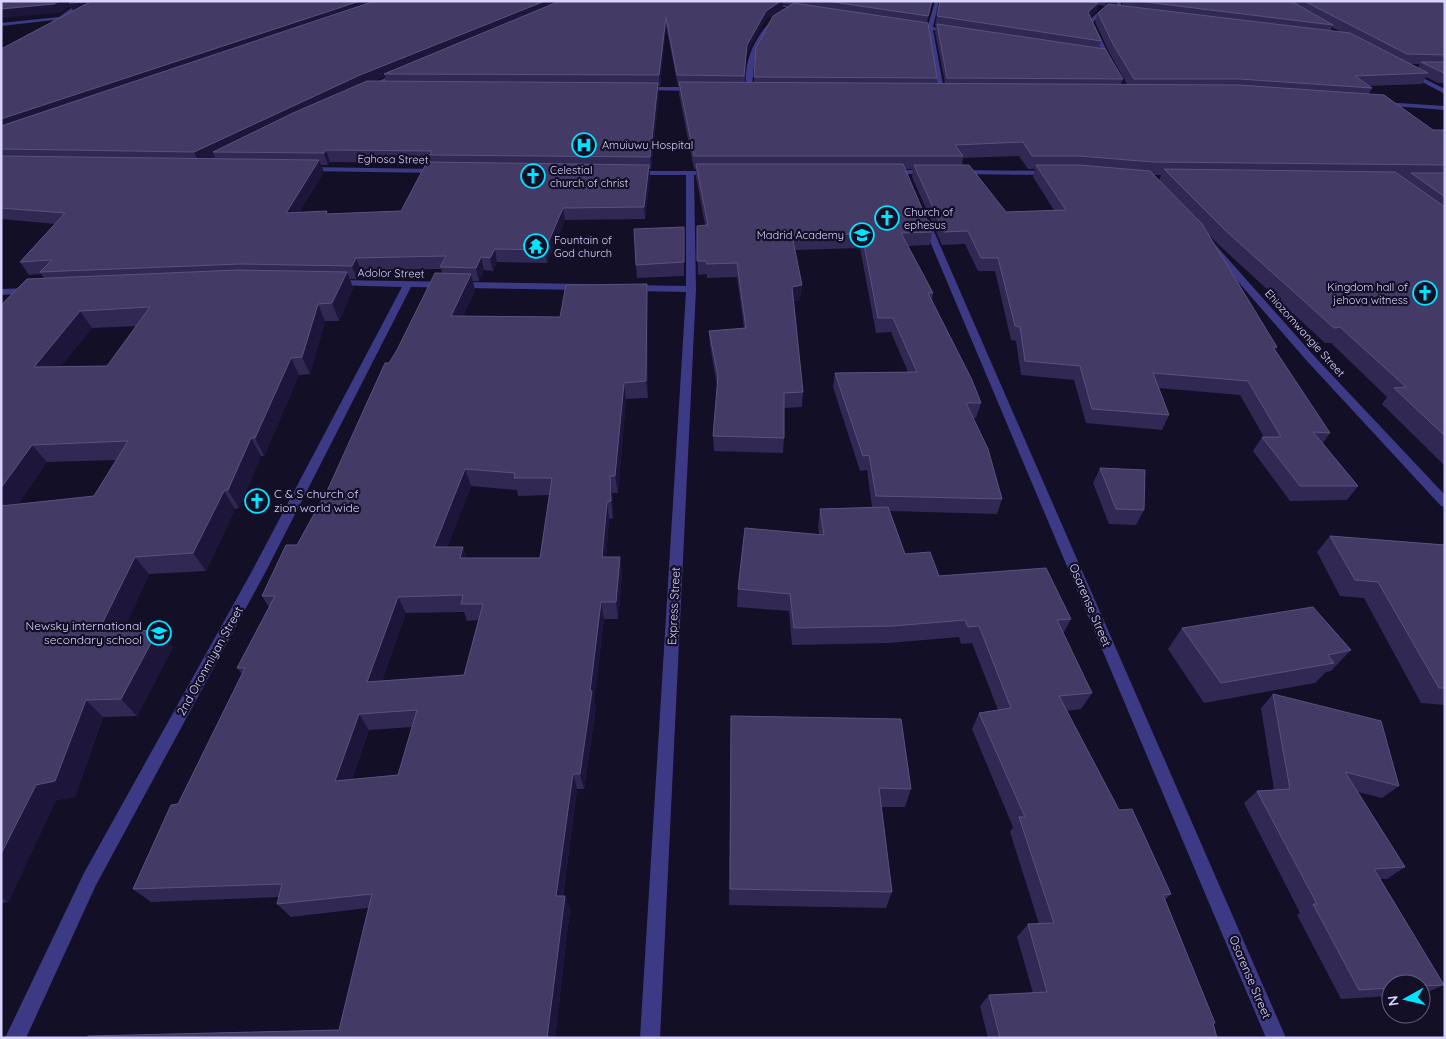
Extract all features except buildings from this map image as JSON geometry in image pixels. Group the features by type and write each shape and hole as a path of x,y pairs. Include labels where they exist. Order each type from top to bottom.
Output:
{"street":[{"path":"37,35 58,18 85,1"},
{"path":"750,1 812,10"},
{"path":"936,1 930,28 940,90"},
{"path":"1114,70 1090,22 1102,11 1120,8 1118,1"},
{"path":"749,89 751,56 769,22 793,7"},
{"path":"1093,10 1122,14"},
{"path":"1,24 58,18"},
{"path":"911,25 959,32"},
{"path":"1095,53 1105,55"},
{"path":"1418,68 1399,68 1445,92"},
{"path":"358,91 405,71"},
{"path":"366,88 386,88"},
{"path":"634,88 704,89"},
{"path":"740,89 759,89"},
{"path":"931,90 950,90"},
{"path":"1378,104 1445,108"},
{"name":"Eghosa Street","path":"298,169 445,171"},
{"path":"622,172 719,173"},
{"path":"885,172 942,172"},
{"path":"904,172 912,190"},
{"path":"952,172 1056,173"},
{"name":"Express Street","path":"650,1038 691,288 690,173"},
{"name":"Osarense Street","path":"920,208 1276,1038"},
{"name":"Ehiozomwangie Street","path":"1205,238 1311,359 1445,503"},
{"name":"Adolor Street","path":"322,283 593,287"},
{"name":"2nd Oronmiyan Street","path":"15,1038 90,879 258,573 408,284"},
{"path":"622,288 691,288"},
{"path":"1,292 40,291"}],"place":[{"name":"Amuiuwu Hospital","path":"584,145"},
{"name":"Celestial church of christ","path":"533,176"},
{"name":"Church of ephesus","path":"887,218"},
{"name":"Madrid Academy","path":"862,235"},
{"name":"Fountain of God church","path":"536,246"},
{"name":"Kingdom hall of jehova witness","path":"1425,293"},
{"name":"C & S church of zion world wide","path":"257,501"},
{"name":"Newsky international secondary school","path":"159,633"}]}
